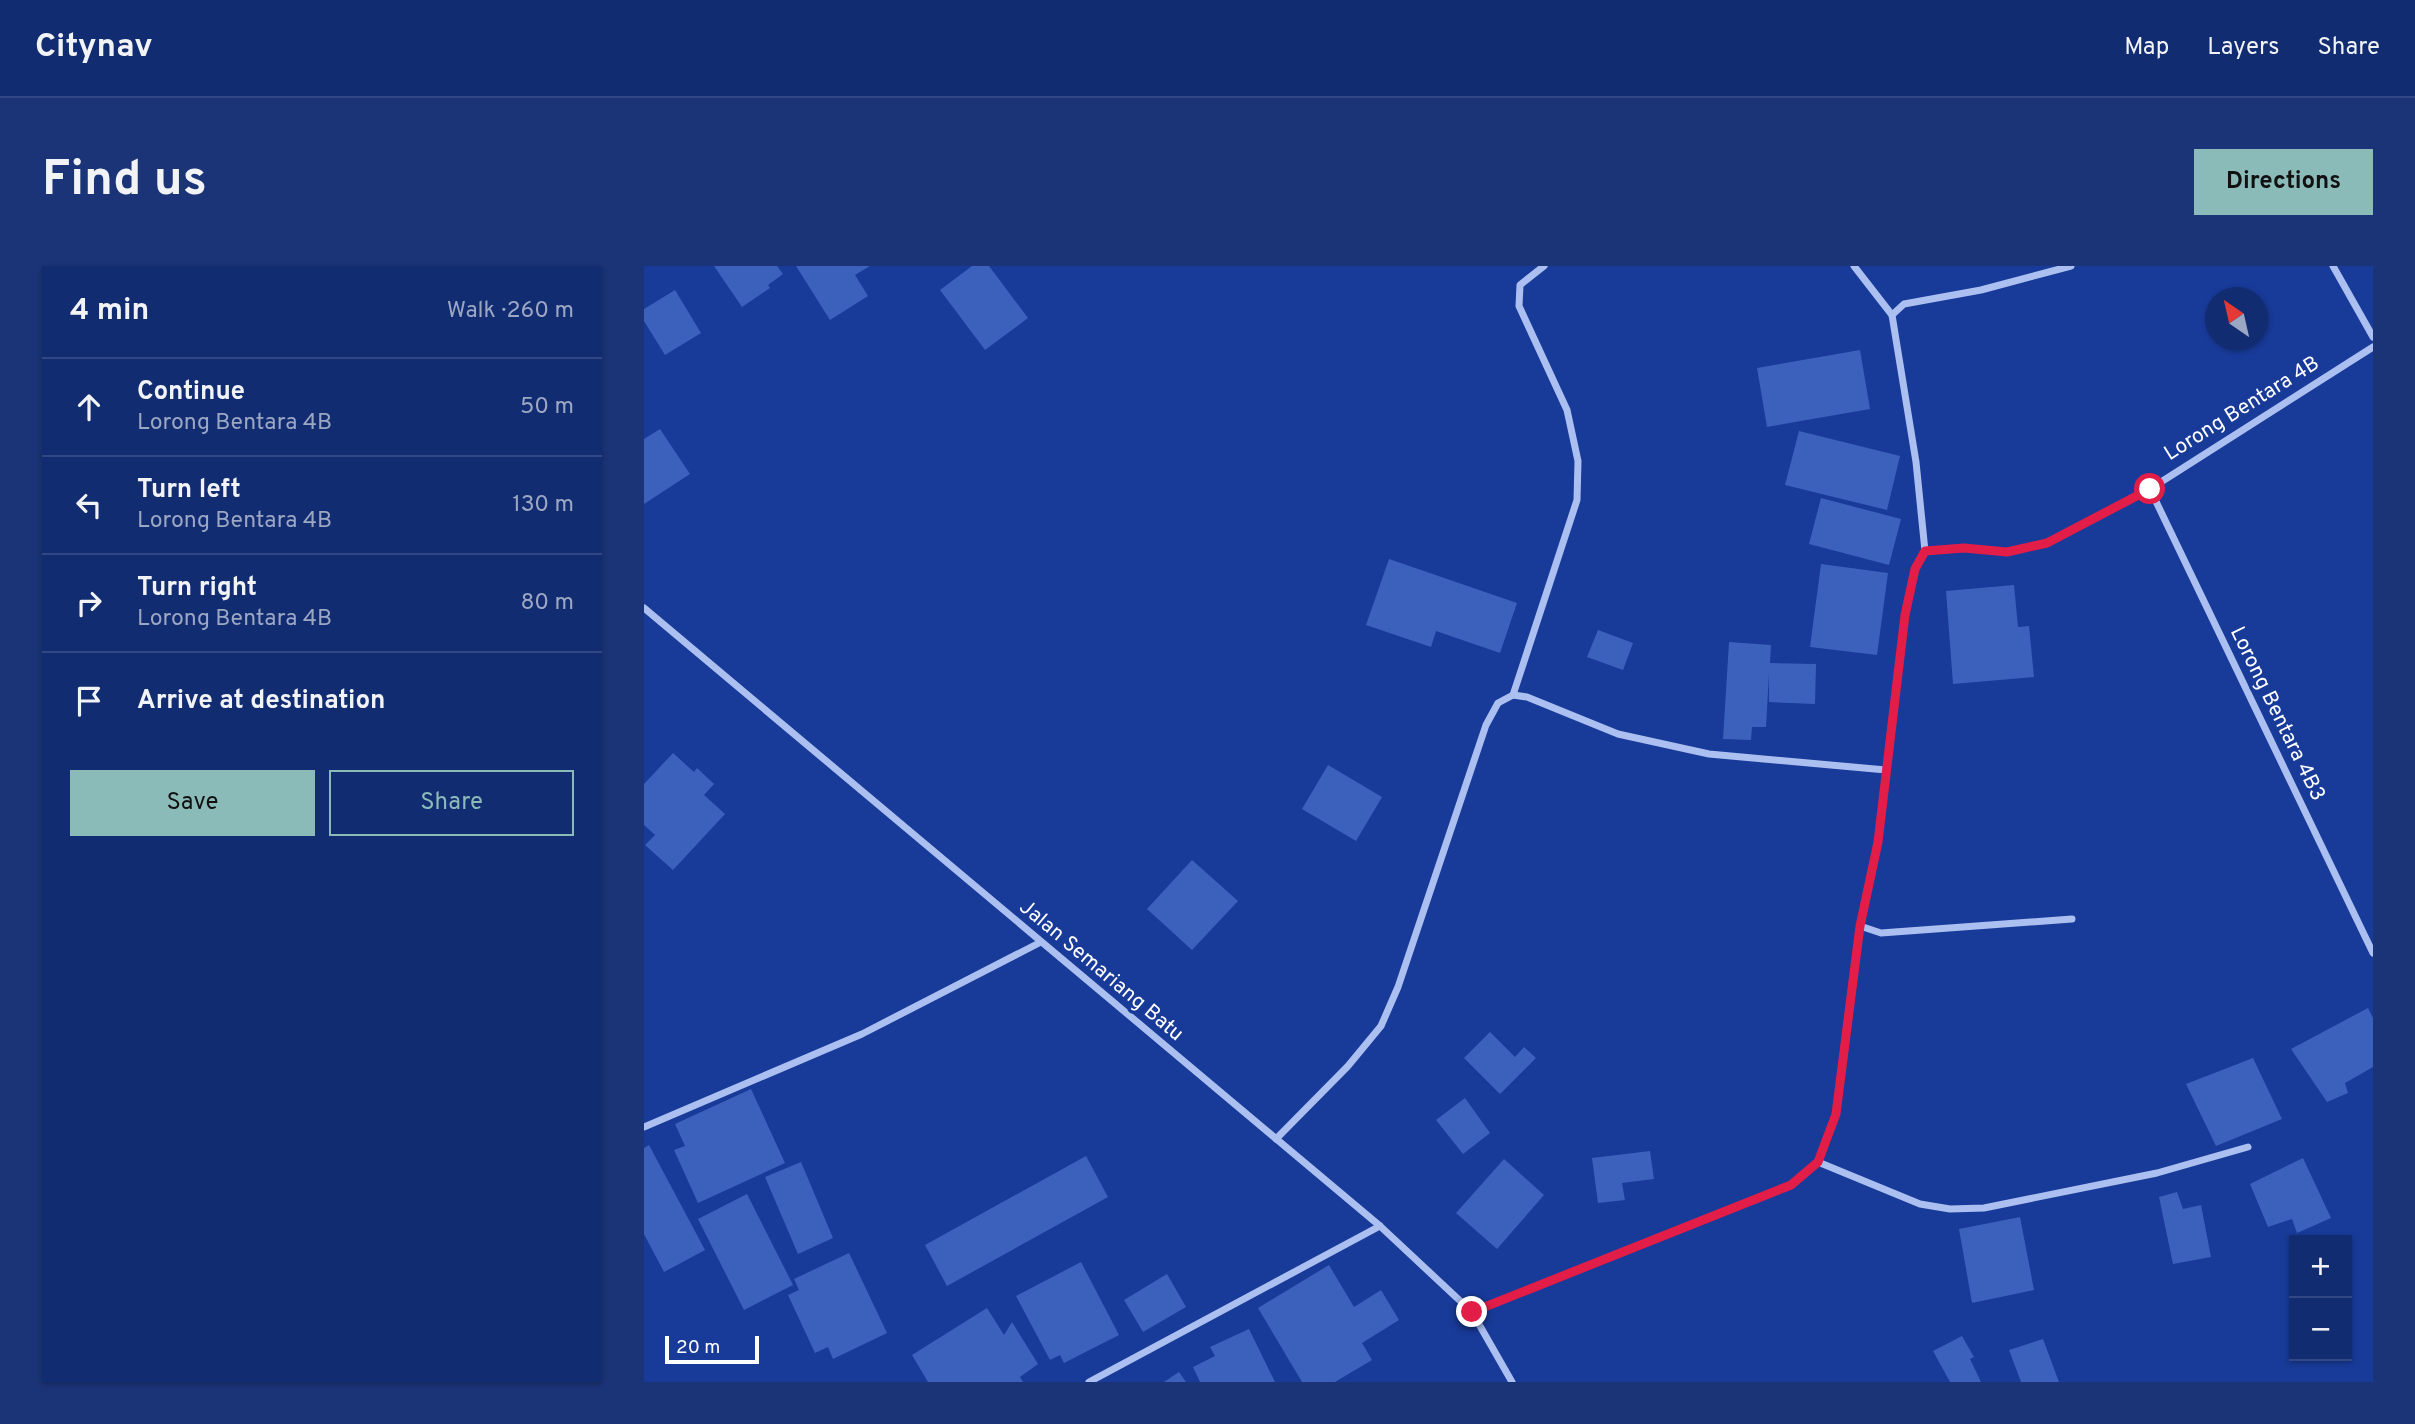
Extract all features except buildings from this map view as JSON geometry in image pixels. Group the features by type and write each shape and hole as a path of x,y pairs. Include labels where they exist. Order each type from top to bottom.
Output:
{"street":[{"path":"1513,695 1577,500 1578,461 1567,410 1519,306 1520,285 1544,266"},
{"path":"1472,1312 1791,1185 1818,1162 1836,1114 1860,926 1878,842 1905,615 1915,569 1925,551 1916,462 1892,315 1854,266"},
{"path":"1892,315 1905,304 1981,290 2071,266"},
{"path":"2333,266 2373,337"},
{"name":"Lorong Bentara 4B","path":"1925,551 1964,548 2007,552 2047,543 2150,489 2373,347"},
{"name":"Lorong Bentara 4B3","path":"2150,489 2373,953"},
{"name":"Jalan Semariang Batu","path":"644,608 1039,943 1380,1226 1472,1312 1512,1382"},
{"path":"1276,1139 1348,1066 1381,1026 1398,987 1486,725 1497,703 1513,695 1547,704 1618,734 1709,754 1886,770"},
{"path":"1860,926 1881,933 2071,919"},
{"path":"644,1127 862,1034 1039,943"},
{"path":"1818,1162 1920,1203 1950,1209 1984,1208 2157,1173 2248,1147"},
{"path":"1088,1382 1380,1226"}],"route":[{"path":"1472,1312 1791,1185 1818,1162 1836,1114 1860,926 1878,842 1905,615 1915,569 1925,551 1964,548 2007,552 2047,543 2150,489"}]}
